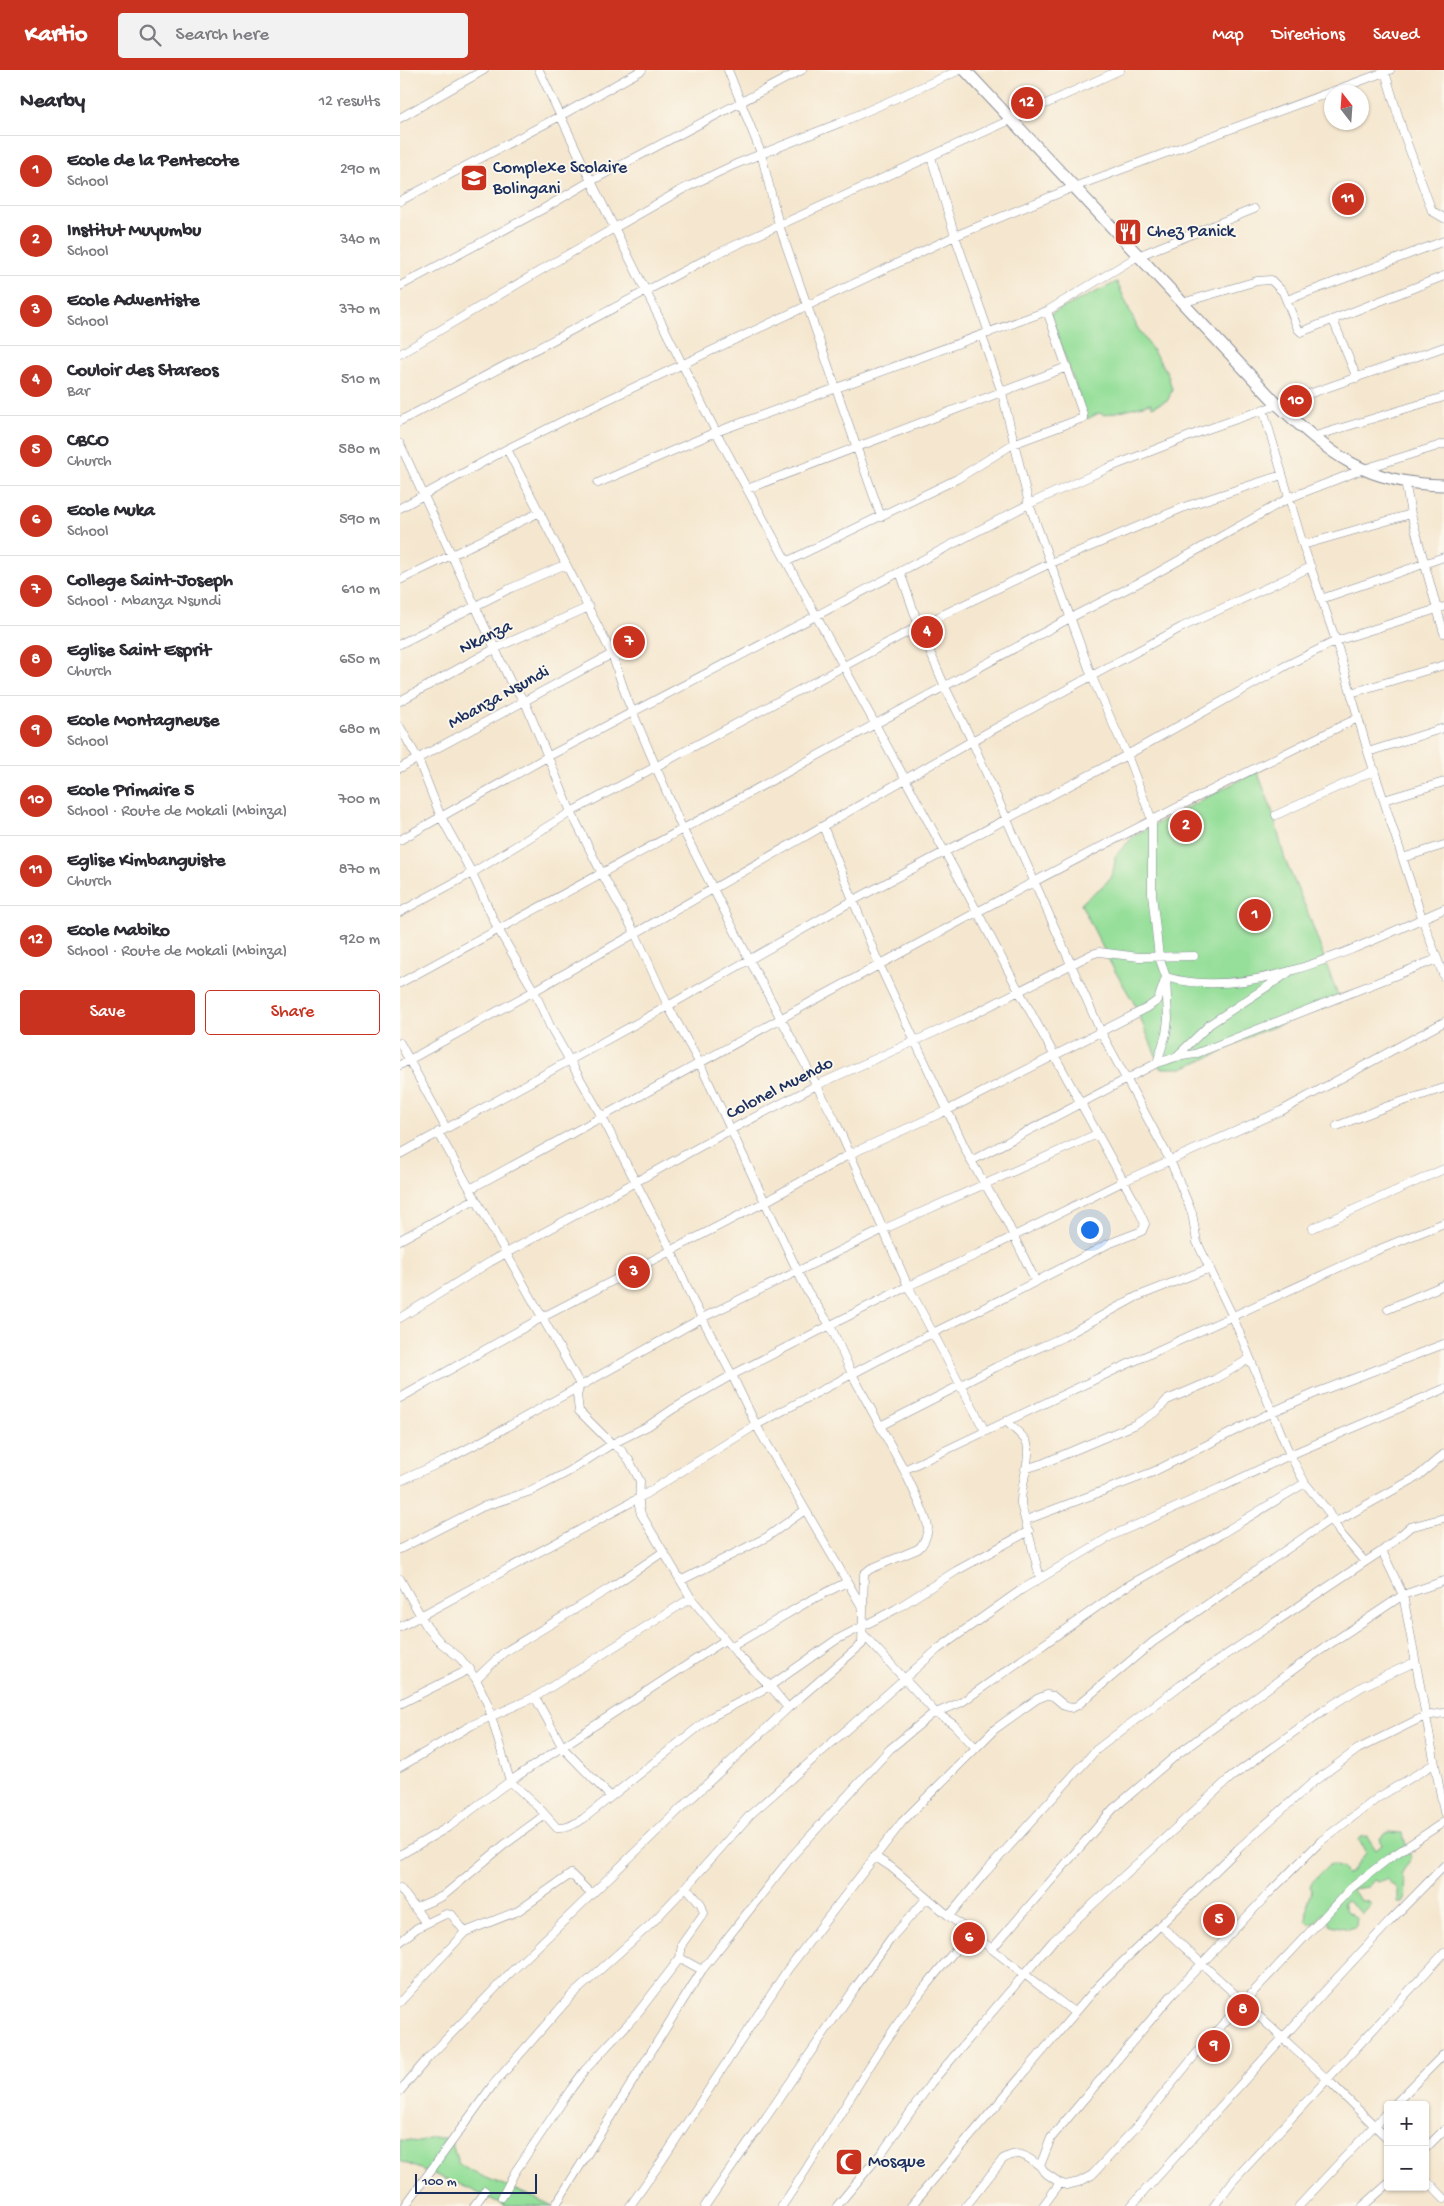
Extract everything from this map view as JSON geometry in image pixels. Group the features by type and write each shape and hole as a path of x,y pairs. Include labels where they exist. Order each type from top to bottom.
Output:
{"street":[{"path":"400,118 484,70"},
{"path":"400,1627 639,1498 756,1425 1108,1244 1142,1231 1145,1224 1124,1181 1018,991 978,913 716,432 591,181 540,70"},
{"path":"400,201 642,70"},
{"path":"728,70 761,153 779,225 881,517"},
{"path":"400,286 591,181 802,70"},
{"path":"400,354 683,189 761,153 842,122 960,70"},
{"path":"965,70 1277,404 1312,437 1338,457 1361,470 1404,481 1444,485"},
{"path":"400,421 714,255 1120,70"},
{"path":"400,508 507,449 955,236 1074,187 1388,71 1406,140 1432,211 1444,218"},
{"path":"931,156 1002,393 1013,444 1030,504 1092,677 1127,755 1152,820 1152,894 1159,957 1166,977 1168,1019 1166,1034 1157,1063"},
{"path":"598,483 716,432 1047,311 1138,256 1254,209"},
{"path":"1287,300 1444,241"},
{"path":"1182,303 1265,280 1271,280 1287,300 1298,329 1301,332 1444,276"},
{"path":"788,562 957,479 1013,444 1083,418 1047,311"},
{"path":"1333,320 1357,378"},
{"path":"400,840 547,757 1030,504 1108,468 1263,409 1444,347"},
{"path":"747,489 1067,367"},
{"path":"1312,437 1444,397"},
{"path":"1263,409 1303,545 1336,641 1368,752 1422,918 1443,973"},
{"path":"400,444 510,681 525,702 571,812 601,872 635,933 668,1006 700,1064 798,1272 815,1305 830,1325 852,1374 904,1470 928,1526 923,1544 918,1549 870,1569 864,1574 862,1581 864,1626 862,1644 788,1708 591,1894 509,1974 428,2058 400,2091"},
{"path":"400,983 874,724 1148,578 1289,498 1361,470 1444,444"},
{"path":"507,449 612,654 627,699 682,828 780,1018 818,1085 908,1286 985,1431"},
{"path":"400,912 472,873 571,812 844,668 919,626 1051,564 1186,506 1282,474"},
{"path":"1404,481 1424,563 1440,608 1444,633"},
{"path":"400,580 540,512"},
{"path":"1303,545 1411,514"},
{"path":"1321,599 1444,557"},
{"path":"400,644 474,606 566,564"},
{"path":"400,1065 534,991 972,741 1182,627 1310,567"},
{"path":"900,572 919,626 945,687 972,741 1070,965 1101,1032 1170,1160 1192,1212 1197,1242 1233,1317 1290,1455 1305,1483 1345,1540 1365,1562"},
{"name":"Nkanza","path":"400,701 496,648 589,607"},
{"path":"400,1154 668,1006 854,900 1127,755 1287,665 1336,641 1440,608"},
{"name":"Mbanza Nsundi","path":"400,768 612,654"},
{"path":"1351,693 1444,665"},
{"path":"470,1189 879,964 1239,775 1358,718"},
{"path":"400,727 418,759 441,818 472,873 498,929 534,991 550,1026 602,1117 671,1250 702,1318 756,1425 863,1610"},
{"path":"1368,752 1444,728"},
{"path":"1276,815 1374,770"},
{"path":"1384,800 1444,782"},
{"path":"823,826 879,964 971,1161 1014,1236 1036,1282"},
{"path":"1402,858 1444,845"},
{"path":"1166,977 1186,983 1226,983 1296,969 1324,961 1444,909"},
{"name":"Colonel Muendo","path":"400,1318 505,1254 730,1130 818,1085 916,1040 1070,965 1100,952 1116,955 1159,957 1194,956"},
{"path":"971,1161 1157,1063 1195,1054 1437,959"},
{"path":"1176,1057 1210,1024 1296,969"},
{"path":"400,1398 541,1318 765,1202 850,1154 948,1110 1054,1057 1154,1003 1158,1000 1166,977"},
{"path":"400,1549 482,1507 531,1491 568,1472 612,1444 648,1426 732,1375 908,1286 1124,1181 1282,1111 1444,1022"},
{"path":"400,1043 446,1128"},
{"path":"1337,1126 1388,1106 1444,1088"},
{"path":"438,1132 580,1386 577,1395 579,1411 612,1444 620,1449 639,1477 641,1514 691,1598 731,1647 770,1686 788,1708"},
{"path":"400,1481 450,1458 702,1318 884,1229 1097,1134"},
{"path":"1313,1228 1444,1169"},
{"path":"400,1240 475,1199"},
{"path":"904,1470 1375,1251 1444,1223"},
{"path":"880,1426 962,1386 996,1367 1063,1337 1136,1298 1210,1268"},
{"path":"1388,1309 1444,1285"},
{"path":"1026,1520 1153,1472 1272,1412 1318,1392 1444,1344"},
{"path":"1025,1469 1044,1464 1134,1425 1157,1411 1167,1400 1214,1380 1249,1358"},
{"path":"405,2206 492,2086 565,2003 651,1924 751,1814 938,1649 1040,1578 1111,1536 1290,1455 1444,1389"},
{"path":"1006,1421 1025,1439 1028,1445 1020,1492 1040,1578"},
{"path":"630,2206 788,1969 874,1856 909,1815 995,1729 1036,1698 1046,1695 1053,1696 1065,1706 1072,1708 1078,1705 1153,1642 1333,1521 1417,1477 1444,1454"},
{"path":"555,2206 702,1970 758,1902 792,1856 890,1749 935,1712 962,1702 1124,1588 1221,1534 1305,1483"},
{"path":"682,1580 767,1537 805,1510"},
{"path":"949,1916 984,1874 1096,1750 1218,1660 1382,1551 1410,1527 1444,1518"},
{"path":"401,1582 419,1616 441,1643 460,1658 470,1669 483,1691 510,1781 557,1828 570,1827 711,1717 770,1686 836,1640 864,1626 1029,1531"},
{"path":"1382,1551 1403,1595 1444,1812"},
{"path":"476,1679 503,1652 610,1588 664,1552"},
{"path":"992,1949 1113,1808 1179,1753 1312,1656 1403,1595 1444,1581"},
{"path":"731,1647 847,1582"},
{"path":"400,1766 452,1736 535,1697 691,1598"},
{"path":"864,1635 903,1680 935,1712 953,1724 976,1748"},
{"path":"400,1855 450,1826 510,1781 563,1748 637,1696 726,1640"},
{"path":"837,2206 883,2151 932,2083 1053,1941 1230,1778 1326,1708 1363,1686 1415,1662"},
{"path":"400,1704 470,1669"},
{"path":"535,1697 563,1748 610,1796"},
{"path":"911,2206 1098,1986 1238,1849 1312,1783 1358,1749 1426,1716 1444,1713"},
{"path":"1040,2166 1051,2138 1171,1996 1321,1841 1379,1797 1434,1764"},
{"path":"415,1908 443,1896 504,1845 545,1815"},
{"path":"966,2206 1003,2159 1012,2154 1024,2155 1040,2166 1044,2172 1066,2185 1079,2182 1092,2175 1139,2124 1205,2043 1351,1888 1388,1859 1444,1822"},
{"path":"874,1856 898,1872 970,1933 1074,2013"},
{"path":"1131,2206 1390,1920 1444,1866"},
{"path":"400,2002 465,1932 518,1911 568,1875 573,1875 591,1894"},
{"path":"502,2197 515,2172 585,2070 636,2015 680,1958 682,1944 704,1913 701,1904 686,1887"},
{"path":"400,1888 426,1923"},
{"path":"705,2206 855,1988 892,1938 927,1898"},
{"path":"400,1942 426,1923 449,1914 454,1917 465,1932"},
{"path":"1160,1924 1384,2134"},
{"path":"782,2206 806,2171 890,2034 930,1978 970,1933"},
{"path":"1214,2206 1233,2181 1444,1953"},
{"path":"680,1958 702,1970"},
{"path":"1398,2101 1444,2054"},
{"path":"1299,2206 1384,2116"},
{"path":"1428,2146 1444,2130"},
{"path":"1429,2182 1444,2198"},
{"path":"1043,2206 1060,2183"},
{"path":"1363,2206 1384,2188"},
{"path":"474,2206 485,2191"}],"green space":[{"path":"1117,282 1137,327 1167,372 1172,389 1168,400 1152,407 1151,403 1105,415 1099,413 1087,419 1050,314"},
{"path":"1257,771 1272,810 1285,860 1308,913 1340,1002 1252,1035 1220,1053 1182,1068 1161,1068 1134,1003 1112,966 1081,904 1109,879 1114,866 1115,856 1135,835"},
{"path":"1388,1832 1403,1833 1407,1851 1412,1857 1401,1874 1406,1888 1402,1903 1398,1903 1398,1889 1386,1879 1378,1882 1374,1880 1368,1887 1352,1889 1360,1900 1369,1902 1371,1905 1363,1914 1347,1901 1343,1903 1346,1911 1357,1918 1356,1926 1349,1929 1331,1925 1323,1913 1314,1924 1309,1924 1306,1921 1308,1900 1312,1890 1310,1887 1313,1881 1330,1864 1342,1868 1346,1874 1350,1873 1366,1853 1359,1840 1361,1837 1367,1836 1376,1850 1382,1845 1380,1838"},
{"path":"432,2138 444,2138 451,2141 458,2163 470,2171 554,2206 506,2206 461,2185 400,2161 400,2140 420,2142"}],"place":[{"name":"Ecole Mabiko","path":"1027,103"},
{"name":"Complexe Scolaire Bolingani","path":"474,178"},
{"name":"Eglise Kimbanguiste","path":"1348,199"},
{"name":"Chez Panick","path":"1128,232"},
{"name":"Ecole Primaire 5","path":"1296,401"},
{"name":"Couloir des Stareos","path":"927,632"},
{"name":"College Saint-Joseph","path":"629,642"},
{"name":"Institut Muyumbu","path":"1186,826"},
{"name":"Ecole de la Pentecote","path":"1255,915"},
{"name":"Ecole Adventiste","path":"634,1272"},
{"name":"CBCO","path":"1219,1920"},
{"name":"Ecole Muka","path":"969,1938"},
{"name":"Eglise Saint Esprit","path":"1243,2010"},
{"name":"Ecole Montagneuse","path":"1214,2046"},
{"name":"Mosque","path":"849,2162"}]}
